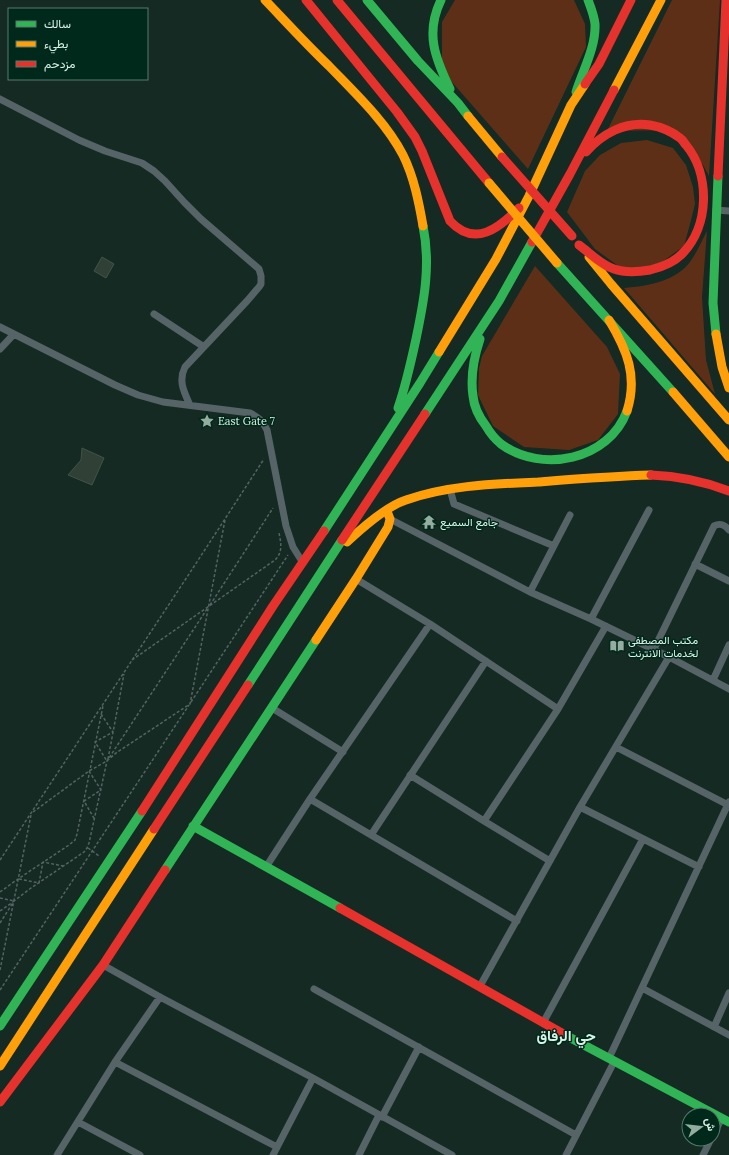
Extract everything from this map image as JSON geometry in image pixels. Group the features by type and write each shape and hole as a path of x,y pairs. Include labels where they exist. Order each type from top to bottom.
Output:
{"main road":[{"path":"264,0 348,87 389,133 401,151 415,190 426,244 427,274 425,291 412,359 402,397 392,423 385,436"},
{"path":"306,0 397,112 415,137 447,215 454,226 462,232 473,235 492,230 500,226 529,196"},
{"path":"337,0 557,263 646,361 729,457"},
{"path":"366,0 418,61 458,103 502,157 579,244 611,284 729,420"},
{"path":"441,0 432,28 432,42 440,68 458,103"},
{"path":"0,1026 109,862 273,606 303,563 420,383 496,259 529,196 571,105 590,52 595,34 593,13 588,0"},
{"path":"571,105 599,64 631,0"},
{"path":"609,320 623,346 631,374 631,398 627,412 620,425 611,436 590,452 561,459 534,458 522,455 509,450 500,443 485,426 474,405 471,379 473,361 480,337 570,174 661,0"},
{"path":"726,0 725,130 716,210 713,296 714,327 718,352 729,388"},
{"path":"570,174 588,149 604,136 625,126 652,124 676,133 687,144 695,157 701,172 703,186 704,199 702,214 698,229 692,241 684,253 659,268 644,271 612,269 579,244"},
{"path":"0,1066 499,302"},
{"path":"322,572 333,557 363,527 388,515 405,500 450,489 468,486 650,475 696,479 729,490"},
{"path":"0,1102 103,965 356,579 388,527 388,515"},
{"path":"193,826 544,1023 725,1120"}],"street":[{"path":"0,99 79,140 105,151 142,163 166,181 200,219 256,266 260,272 262,280 259,287 187,364 183,371 181,376 183,389 190,405"},
{"path":"716,210 729,211"},
{"path":"154,314 204,347"},
{"path":"0,327 126,390 157,400 250,413 257,417 263,422 267,430 286,526 293,547 303,563"},
{"path":"0,349 14,334"},
{"path":"450,489 454,504 554,546"},
{"path":"591,619 649,510"},
{"path":"388,515 530,592 654,649 729,688"},
{"path":"530,592 570,515"},
{"path":"654,649 714,526 718,524 723,525 729,530"},
{"path":"695,564 729,581"},
{"path":"356,579 430,624 558,709"},
{"path":"266,867 310,799 430,624"},
{"path":"484,822 558,709 606,626"},
{"path":"713,680 729,644"},
{"path":"480,986 580,807 669,657"},
{"path":"371,835 486,661"},
{"path":"272,708 343,752"},
{"path":"566,1155 612,1060 642,988 728,804 616,747"},
{"path":"410,775 484,822 550,861"},
{"path":"310,799 517,921"},
{"path":"580,807 699,867"},
{"path":"544,1023 643,839"},
{"path":"103,965 452,1155"},
{"path":"642,988 729,1035"},
{"path":"314,989 576,1135"},
{"path":"714,1027 729,993"},
{"path":"57,1155 115,1062 160,997"},
{"path":"359,1155 419,1047"},
{"path":"115,1062 277,1147"},
{"path":"273,1155 313,1078"},
{"path":"78,1122 138,1155"}],"path":[{"path":"0,860 265,457 267,458"},
{"path":"107,761 274,507"},
{"path":"0,970 32,812 89,771 107,761 116,753 190,704 226,518"},
{"path":"132,660 278,557 281,549 278,530"},
{"path":"0,990 293,547"},
{"path":"0,911 26,891 84,852 87,848 101,790 124,673"},
{"path":"0,892 69,845 74,840 77,834 84,802 103,704"},
{"path":"101,714 113,732"},
{"path":"95,742 113,732"},
{"path":"95,742 107,761"},
{"path":"89,771 101,790"},
{"path":"84,802 101,790"},
{"path":"84,802 94,820"},
{"path":"87,848 109,862"},
{"path":"43,862 63,866"},
{"path":"39,883 43,862"},
{"path":"18,879 39,883"},
{"path":"0,898 14,901"},
{"path":"0,923 14,901"}],"shaded area":[{"path":"455,0 574,0 585,24 586,47 528,169 451,81 442,62 442,22"},
{"path":"672,0 720,0 709,176 703,165 672,130 607,131"},
{"path":"647,140 673,148 686,165 693,187 695,204 684,246 655,267 621,268 595,249 567,212 585,171 600,155 621,143"},
{"path":"707,231 702,297 706,360 715,394 624,288 653,284 679,273 692,259"},
{"path":"535,266 607,347 620,374 618,414 598,440 569,450 524,447 493,426 478,395 479,368 482,356"}],"building":[{"path":"102,257 114,264 106,278 94,271"},
{"path":"82,448 104,458 92,485 68,475 81,460"}],"traffic: fast":[{"path":"367,0 418,61 458,103 468,116"},
{"path":"441,0 436,12 434,23 434,45 436,56 450,89"},
{"path":"576,92 591,50 595,33 594,18 588,0"},
{"path":"716,334 713,303 718,176"},
{"path":"398,408 419,325 426,283 426,255 423,226"},
{"path":"425,414 499,301 532,242"},
{"path":"557,263 673,392"},
{"path":"480,339 472,374 472,389 476,408 481,419 495,438 501,444 517,453 535,458 554,460 573,457 590,451 605,441 618,428 627,411"},
{"path":"324,531 439,352"},
{"path":"248,685 342,540"},
{"path":"165,870 316,640"},
{"path":"0,1026 142,811"},
{"path":"193,826 340,908"},
{"path":"567,1036 729,1122"}],"traffic: slow":[{"path":"265,0 359,97 388,131 403,155 410,172 418,199 423,226"},
{"path":"614,90 661,0"},
{"path":"439,352 496,259 529,196 571,105 585,84"},
{"path":"468,116 502,157"},
{"path":"489,183 557,263"},
{"path":"589,257 729,420"},
{"path":"609,320 621,342 629,364 631,386 627,411"},
{"path":"716,334 722,367 729,388"},
{"path":"673,392 729,457"},
{"path":"347,542 367,524 391,507 406,500 439,491 472,486 651,475"},
{"path":"316,640 388,527 390,519 387,511"},
{"path":"0,1066 154,829"}],"traffic: jam":[{"path":"306,0 397,112 415,137 450,221 459,229 469,233 478,234 495,228 519,208"},
{"path":"337,0 489,183"},
{"path":"585,84 599,64 631,0"},
{"path":"718,176 726,0"},
{"path":"532,242 614,90"},
{"path":"579,245 605,265 618,270 636,272 659,267 672,262 679,257 691,242 698,229 704,200 703,185 694,157 681,139 666,130 641,124 623,127 607,134 586,152"},
{"path":"502,157 572,236"},
{"path":"342,540 425,414"},
{"path":"651,475 710,484 729,491"},
{"path":"142,811 273,606 324,531"},
{"path":"154,829 248,685"},
{"path":"0,1102 103,965 165,870"},
{"path":"340,908 567,1036"}],"place":[{"name":"East Gate 7","path":"207,421"},
{"name":"جامع السميع","path":"429,522"},
{"name":"مكتب المصطفى لخدمات الانترنت","path":"617,646"}],"district":[{"name":"حي الرفاق","path":"566,1036"}]}
